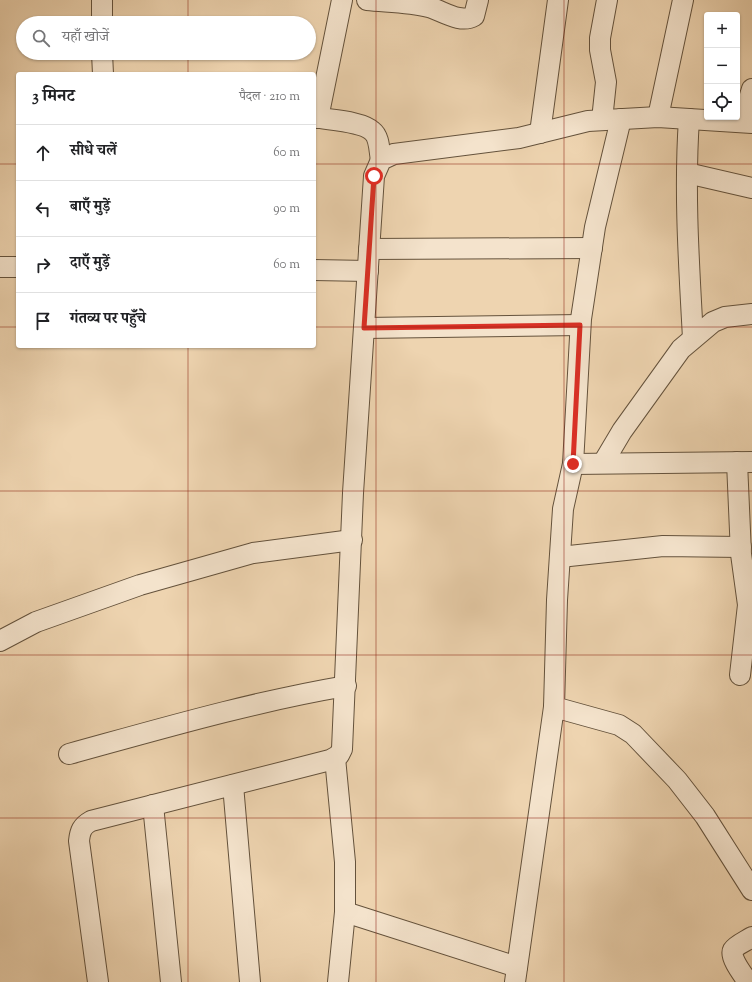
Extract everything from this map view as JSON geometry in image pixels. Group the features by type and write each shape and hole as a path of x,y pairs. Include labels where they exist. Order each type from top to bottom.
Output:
{"street":[{"path":"102,0 102,16"},
{"path":"98,982 79,834 84,824 90,821 335,758 342,749 352,540 369,249 374,176 381,160 378,140 372,131 362,125 316,118 342,0"},
{"path":"367,0 429,7 461,19 474,16 478,0"},
{"path":"540,132 558,0"},
{"path":"345,912 516,974 554,707 557,600 563,509 573,464 580,325 612,120 600,50 600,38 607,0"},
{"path":"658,117 683,0"},
{"path":"102,60 103,72"},
{"path":"381,160 394,154 519,138 588,121 658,117 747,123 752,89"},
{"path":"689,119 687,173 688,255 693,338"},
{"path":"687,173 752,188"},
{"path":"369,249 592,248"},
{"path":"0,266 16,267"},
{"path":"316,270 368,270"},
{"path":"603,463 622,431 681,349 713,322 725,317 752,314"},
{"path":"364,328 580,325"},
{"path":"573,464 744,462 741,547 748,605 740,674"},
{"path":"0,641 36,622 140,585 253,553 352,540"},
{"path":"560,557 663,546 741,547"},
{"path":"69,754 296,694 346,686"},
{"path":"554,707 620,725 633,734 677,780 705,816 752,889"},
{"path":"335,758 345,862 345,912 338,982"},
{"path":"233,785 250,982"},
{"path":"153,805 171,982"},
{"path":"748,982 733,958 732,953 734,949 752,937"}],"route":[{"path":"374,176 364,328 580,325 573,464"}]}
